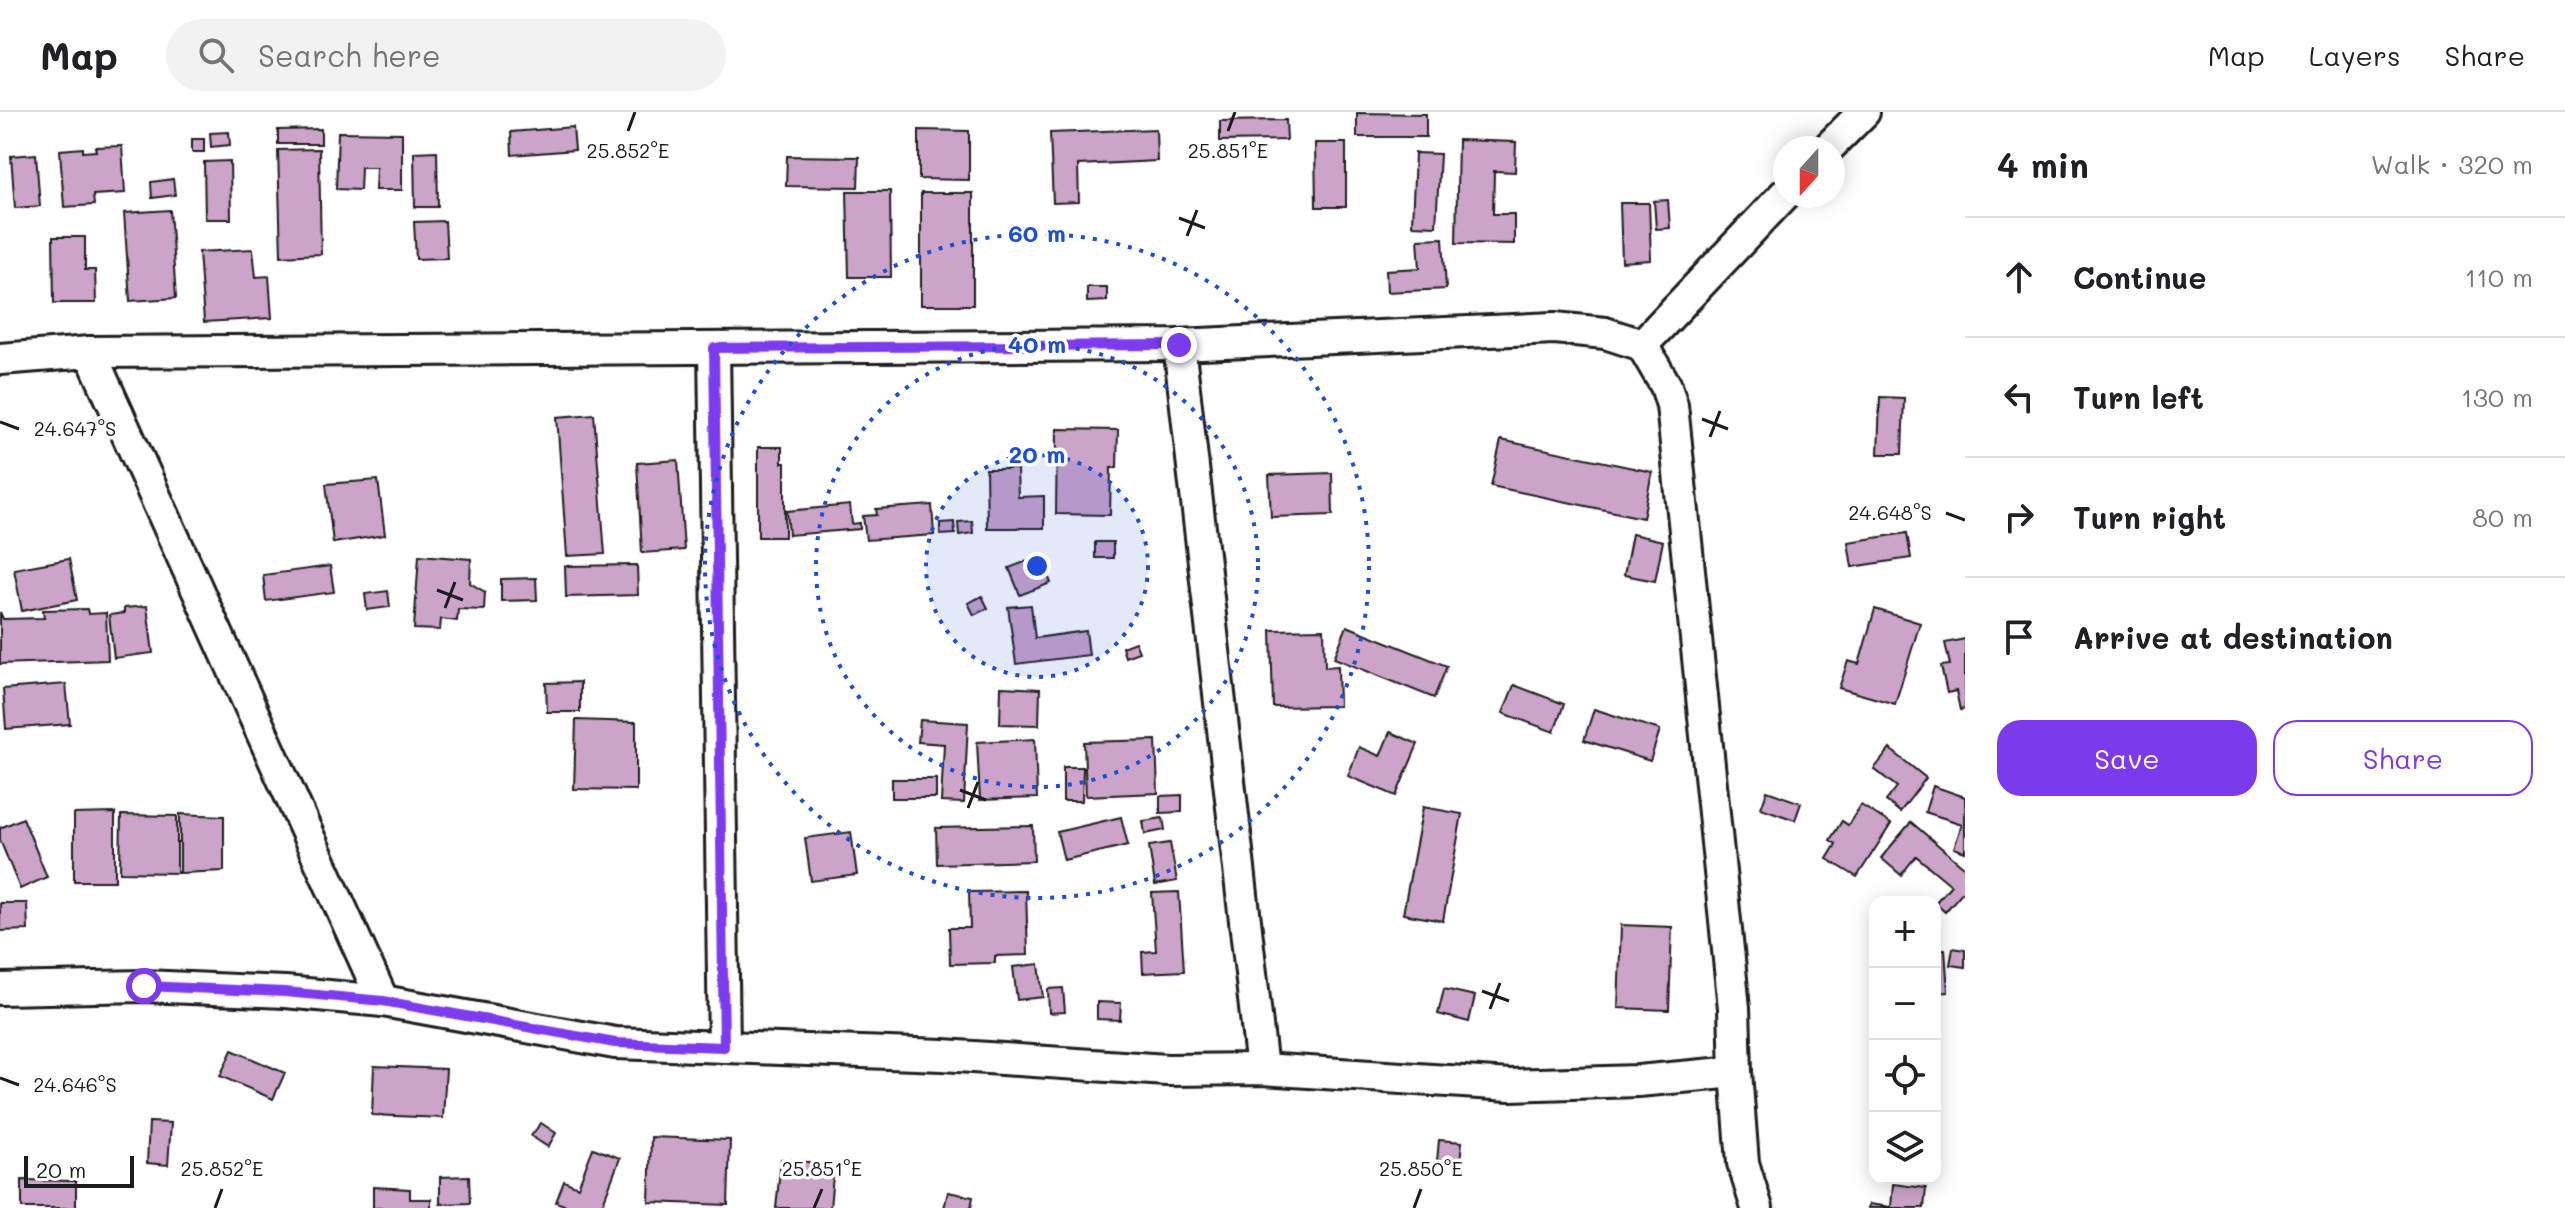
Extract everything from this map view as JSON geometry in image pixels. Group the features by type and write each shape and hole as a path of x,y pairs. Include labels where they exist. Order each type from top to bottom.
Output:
{"street":[{"path":"1840,136 1864,112"},
{"path":"1642,345 1773,207"},
{"path":"0,359 90,352 1179,345 1555,328 1605,333 1642,345 1666,386 1672,405 1734,1008 1743,1163 1757,1208"},
{"path":"1179,345 1262,1069"},
{"path":"714,348 724,1047"},
{"path":"90,352 383,1001"},
{"path":"0,989 144,986 285,992 383,1001 615,1043 943,1055 1167,1070 1262,1069 1510,1085 1638,1081 1736,1072"}],"building":[{"path":"1357,113 1426,114 1426,137 1357,137"},
{"path":"1286,120 1287,140 1220,141 1220,121"},
{"path":"573,127 575,150 512,155 511,132"},
{"path":"321,129 321,144 278,144 278,130"},
{"path":"1156,129 1157,161 1078,165 1079,202 1053,203 1050,133"},
{"path":"919,130 969,131 969,180 919,179"},
{"path":"229,132 230,145 211,147 210,133"},
{"path":"338,132 402,133 402,190 375,190 376,167 361,167 360,190 336,189"},
{"path":"192,139 204,139 204,152 192,152"},
{"path":"1458,140 1516,142 1515,172 1494,171 1493,214 1514,214 1514,244 1456,243"},
{"path":"1315,143 1346,143 1346,207 1316,207"},
{"path":"122,146 125,193 93,195 94,205 64,207 60,150 83,148 83,152 96,151 95,147"},
{"path":"319,149 321,254 281,256 278,150"},
{"path":"437,151 438,207 415,207 414,152"},
{"path":"1415,153 1440,154 1436,226 1412,225"},
{"path":"36,154 40,206 15,208 11,156"},
{"path":"787,156 859,157 858,187 786,186"},
{"path":"230,161 231,219 205,219 204,162"},
{"path":"173,179 175,195 152,198 151,182"},
{"path":"847,191 890,191 891,277 849,277"},
{"path":"921,193 973,193 973,305 921,305"},
{"path":"1668,200 1670,228 1656,229 1654,201"},
{"path":"1620,203 1649,203 1651,260 1622,262"},
{"path":"170,210 176,298 130,301 124,213"},
{"path":"445,221 447,258 416,259 414,222"},
{"path":"53,237 85,237 85,270 95,270 96,303 54,303"},
{"path":"1443,238 1446,289 1387,292 1386,270 1420,268 1418,239"},
{"path":"253,249 256,277 269,276 272,318 204,322 199,252"},
{"path":"1087,287 1107,287 1107,301 1087,302"},
{"path":"1880,397 1904,398 1902,454 1878,454"},
{"path":"594,414 605,554 567,556 557,417"},
{"path":"1057,429 1118,430 1117,468 1111,468 1110,515 1056,514"},
{"path":"1501,440 1652,472 1643,518 1491,486"},
{"path":"758,447 782,447 782,463 785,463 785,537 758,537"},
{"path":"678,460 684,550 642,553 637,463"},
{"path":"986,469 1017,469 1018,497 1044,496 1044,528 987,528"},
{"path":"1332,473 1333,515 1271,517 1269,475"},
{"path":"378,480 385,535 333,543 326,484"},
{"path":"850,505 852,524 860,523 860,529 789,535 787,511"},
{"path":"932,505 934,535 866,540 863,516 877,515 876,509"},
{"path":"972,521 973,533 959,535 958,522"},
{"path":"954,522 955,534 940,535 940,523"},
{"path":"1907,533 1911,558 1852,567 1848,542"},
{"path":"1632,534 1663,541 1655,581 1624,575"},
{"path":"1095,542 1113,542 1113,558 1095,558"},
{"path":"419,555 471,559 470,583 485,592 484,610 458,609 457,621 441,619 440,630 414,629"},
{"path":"1040,556 1051,583 1020,595 1009,568"},
{"path":"69,559 77,600 22,611 14,569"},
{"path":"637,565 638,595 566,597 565,566"},
{"path":"330,566 334,592 266,601 263,575"},
{"path":"536,578 537,600 501,601 501,579"},
{"path":"388,591 390,607 367,610 365,594"},
{"path":"982,596 988,608 974,615 968,603"},
{"path":"1031,605 1035,638 1086,631 1089,655 1016,664 1008,607"},
{"path":"147,606 153,653 114,658 109,615 124,613 124,608"},
{"path":"87,609 88,614 106,613 108,660 0,664 0,612 3,619 44,618 43,610"},
{"path":"1875,609 1920,623 1895,704 1839,688 1848,661 1859,664"},
{"path":"1347,626 1447,666 1434,698 1334,658"},
{"path":"1324,629 1325,667 1338,666 1339,706 1273,707 1271,630"},
{"path":"1965,639 1965,709 1960,710 1956,691 1947,693 1941,666 1950,665 1945,643"},
{"path":"1135,642 1139,652 1125,657 1122,647"},
{"path":"580,682 580,712 547,712 546,683"},
{"path":"66,684 70,724 6,729 3,689"},
{"path":"1514,685 1564,704 1554,732 1503,713"},
{"path":"1001,687 1040,689 1039,725 1000,724"},
{"path":"1594,709 1660,730 1650,761 1584,740"},
{"path":"576,720 636,722 636,790 574,789"},
{"path":"920,720 968,723 964,803 941,802 944,744 918,742"},
{"path":"1390,732 1418,744 1396,796 1348,776 1359,747 1380,756"},
{"path":"1035,739 1037,798 980,800 977,742"},
{"path":"1156,740 1158,793 1086,796 1084,742"},
{"path":"1890,749 1926,778 1900,812 1886,801 1897,787 1874,769"},
{"path":"1063,767 1083,767 1082,801 1063,801"},
{"path":"892,779 936,779 936,798 892,798"},
{"path":"1933,786 1965,797 1965,852 1954,848 1962,824 1925,812"},
{"path":"1767,791 1801,803 1795,820 1761,808"},
{"path":"1182,795 1182,812 1160,813 1160,796"},
{"path":"1861,805 1891,824 1857,877 1827,859 1836,844 1830,840 1842,821 1848,825"},
{"path":"1423,807 1462,814 1443,921 1403,914"},
{"path":"115,813 115,881 74,881 74,814"},
{"path":"180,814 224,816 224,871 180,873"},
{"path":"121,815 177,816 177,873 120,872"},
{"path":"1121,817 1128,845 1064,860 1057,832"},
{"path":"23,818 47,877 20,889 0,840 0,828"},
{"path":"1163,818 1165,830 1145,834 1143,821"},
{"path":"1911,822 1965,868 1965,889 1945,912 1941,908 1941,896 1951,885 1916,856 1901,875 1881,858"},
{"path":"1033,826 1034,861 937,864 936,828"},
{"path":"851,832 857,875 811,881 805,838"},
{"path":"1170,843 1177,881 1155,885 1149,846"},
{"path":"1026,891 1028,955 995,956 995,963 950,964 949,928 970,928 969,892"},
{"path":"1179,892 1184,971 1143,973 1142,952 1156,951 1152,893"},
{"path":"0,903 27,903 28,930 0,931"},
{"path":"1621,925 1672,927 1669,1010 1618,1008"},
{"path":"1953,948 1965,950 1965,967 1950,965"},
{"path":"1941,949 1945,949 1948,992 1941,993"},
{"path":"1039,964 1043,997 1017,1000 1013,967"},
{"path":"1063,988 1065,1012 1049,1013 1048,989"},
{"path":"1444,989 1475,996 1469,1022 1438,1014"},
{"path":"1097,1002 1121,1003 1120,1020 1097,1019"},
{"path":"232,1050 285,1073 273,1099 220,1076"},
{"path":"374,1066 446,1069 443,1118 372,1115"},
{"path":"149,1122 171,1123 168,1165 147,1163"},
{"path":"541,1123 556,1133 548,1147 531,1136"},
{"path":"651,1137 730,1140 728,1205 649,1202"},
{"path":"1439,1140 1462,1142 1460,1163 1437,1161"},
{"path":"593,1148 620,1158 601,1208 572,1208 556,1202 564,1181 578,1187"},
{"path":"781,1159 834,1165 830,1208 776,1208"},
{"path":"469,1176 470,1203 440,1204 440,1177"},
{"path":"22,1180 76,1181 76,1208 22,1208"},
{"path":"1893,1184 1926,1188 1924,1208 1868,1208 1869,1204 1891,1207"},
{"path":"373,1187 410,1189 410,1199 431,1199 431,1208 373,1208"},
{"path":"948,1192 973,1197 971,1208 944,1208"}],"route":[{"path":"144,986 285,992 383,1001 615,1043 724,1047 714,348 1179,345"}]}
